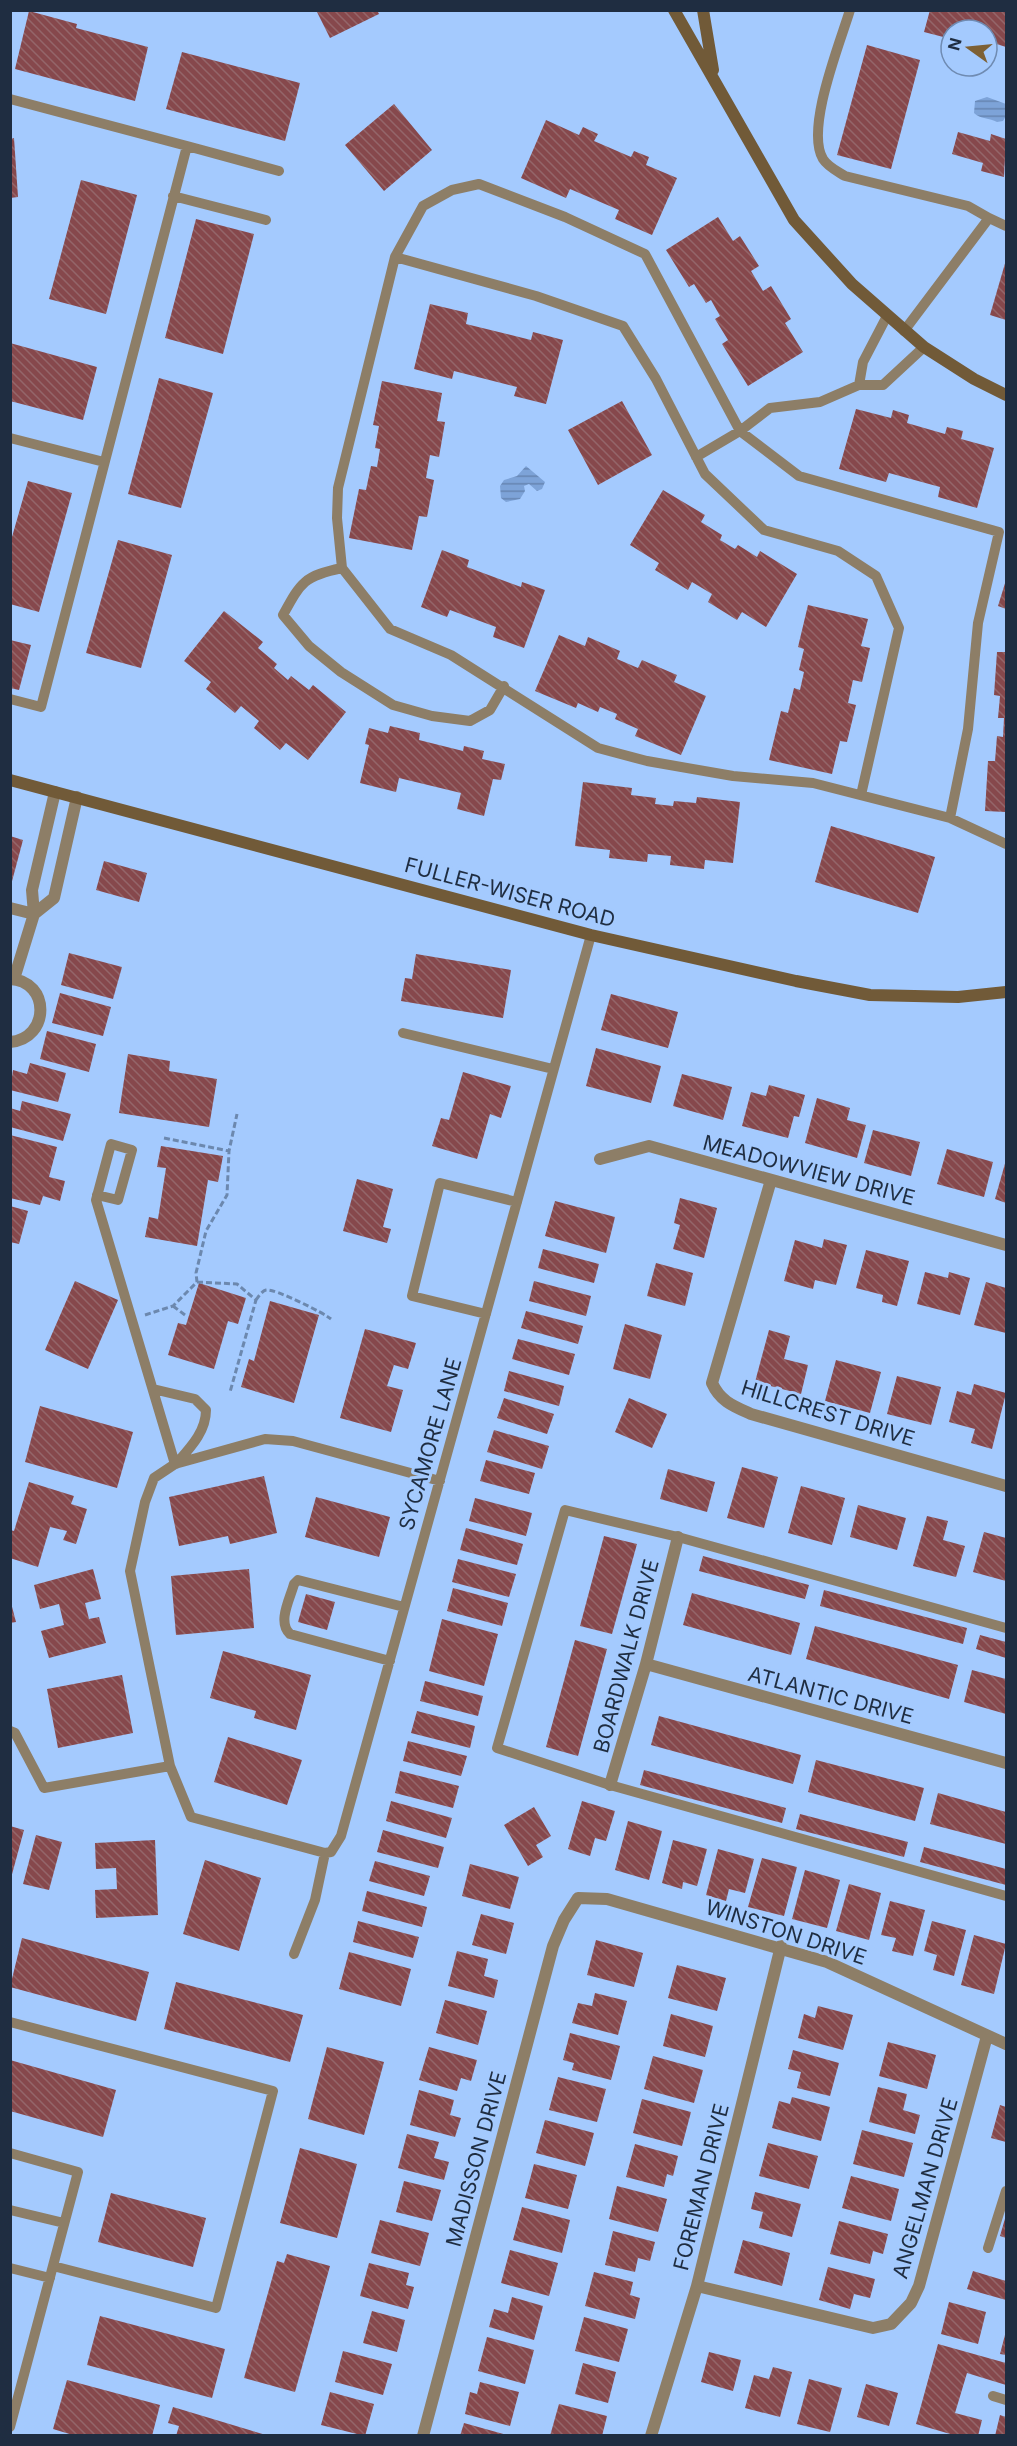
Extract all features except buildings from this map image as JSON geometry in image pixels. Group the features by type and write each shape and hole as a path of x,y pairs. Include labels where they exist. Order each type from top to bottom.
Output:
{"street":[{"path":"674,10 794,220 852,284 904,331 924,347 974,379 1006,395"},
{"path":"703,10 715,80"},
{"name":"FULLER-WISER ROAD","path":"10,780 591,934 796,981 870,995 958,997 1006,992"},
{"path":"10,1042 27,1038 34,1032 42,1014 38,995 24,981 12,979 34,914 32,890 55,792"},
{"path":"34,914 54,898 77,797"},
{"path":"10,908 34,914"},
{"name":"MEADOWVIEW DRIVE","path":"600,1159 649,1146 1006,1245"},
{"name":"HILLCREST DRIVE","path":"771,1180 712,1383 717,1394 730,1405 751,1414 1006,1486"},
{"name":"BOARDWALK DRIVE","path":"610,1785 646,1665 678,1537"},
{"name":"ATLANTIC DRIVE","path":"646,1665 1006,1763"},
{"name":"WINSTON DRIVE","path":"578,1898 607,1899 781,1946 857,1974 1006,2044"},
{"name":"MADISSON DRIVE","path":"423,2436 553,1946 564,1920 578,1898"},
{"name":"FOREMAN DRIVE","path":"651,2436 697,2286 781,1946"},
{"name":"ANGELMAN DRIVE","path":"697,2286 830,2316 861,2327 873,2328 891,2324 911,2303 919,2286 987,2036"}],"lane":[{"path":"850,10 820,104 818,136 821,156 828,165 845,176 968,206 1006,226"},
{"path":"10,99 279,171"},
{"path":"10,699 41,707 187,146"},
{"path":"950,818 968,729 978,623 999,532 799,476 740,431 645,254 565,218 479,184 452,190 423,206 396,257 338,488 337,518 342,568 390,629 451,655 504,686 598,748 647,761 733,776 813,783 950,818 1006,844"},
{"path":"173,196 266,220"},
{"path":"904,331 989,219"},
{"path":"396,257 536,296 622,326 656,379 705,474 764,530 838,552 876,576 899,628 861,795"},
{"path":"859,385 863,362 887,316"},
{"path":"696,457 740,431 770,408 820,402 859,385 883,385 924,347"},
{"path":"10,438 104,462"},
{"path":"342,568 320,573 299,585 283,615 309,646 341,672 393,705 432,716 470,721 490,710 504,686"},
{"name":"SYCAMORE LANE","path":"294,1954 315,1900 324,1853 331,1851 341,1836 591,934"},
{"path":"403,1033 554,1068"},
{"path":"97,1195 118,1200 132,1150 111,1144 97,1195 96,1200 175,1464"},
{"path":"486,1314 412,1296 440,1183 517,1202"},
{"path":"153,1389 195,1399 206,1410 206,1422 193,1444 175,1464 154,1478 145,1502 130,1571 170,1766 191,1817 324,1853"},
{"path":"175,1464 265,1439 293,1440 440,1481"},
{"path":"1006,1628 678,1537 564,1510 497,1748 610,1785 1006,1896"},
{"path":"390,1661 290,1634 285,1629 286,1612 294,1584 298,1580 404,1607"},
{"path":"10,1731 15,1733 44,1788 170,1766"},
{"path":"10,2022 273,2091 216,2308 53,2266"},
{"path":"10,2153 78,2172 10,2427"},
{"path":"988,2248 1006,2191"},
{"path":"10,2210 64,2223"},
{"path":"10,2268 50,2278"},
{"path":"993,2396 1006,2400"}],"path":[{"path":"197,1282 196,1272 206,1231 228,1195 229,1151 237,1114"},
{"path":"164,1138 229,1151"},
{"path":"132,1320 172,1306 197,1282 237,1284 256,1300"},
{"path":"230,1392 256,1300 266,1290 291,1297 331,1319"},
{"path":"172,1306 185,1315"}],"water":[{"path":"987,97 1006,104 1006,116 1003,121 997,122 974,113 975,101"},
{"path":"526,466 545,482 542,489 537,491 529,484 524,486 525,491 520,499 506,502 501,498 500,486 504,480 517,476"}]}
